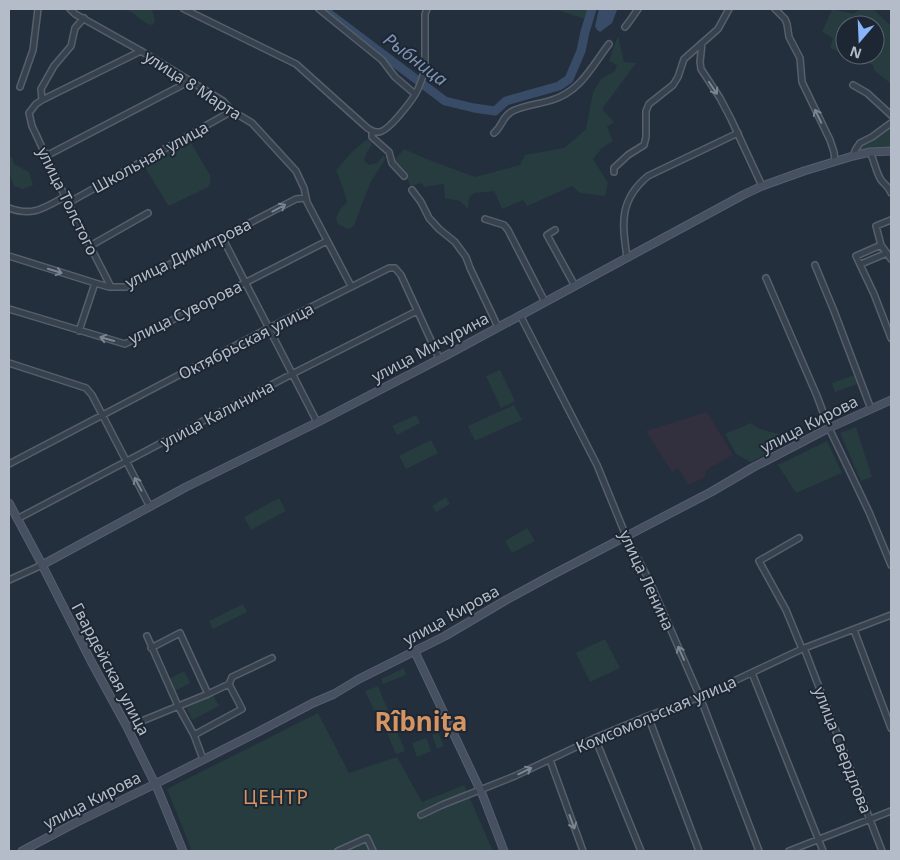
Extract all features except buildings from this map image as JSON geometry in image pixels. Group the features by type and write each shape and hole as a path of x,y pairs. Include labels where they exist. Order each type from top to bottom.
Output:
{"street":[{"path":"20,87 33,50 38,9"},
{"name":"улица 8 Марта","path":"70,9 75,14 141,51 223,101 232,111 252,123 296,171 304,188 306,198 351,286"},
{"path":"184,9 296,64 370,130 378,132 388,126 399,114 416,92 424,73 425,14 428,9"},
{"path":"320,9 382,60 395,77 416,92"},
{"path":"625,27 638,9"},
{"path":"614,172 614,168 619,162 642,147 645,142 646,111 649,104 673,85 684,59 718,29 730,9"},
{"path":"775,9 785,19 789,37 800,58 802,82 830,140 835,161"},
{"path":"84,18 75,28 71,46 54,66 41,89 42,100 141,51"},
{"path":"702,43 701,69 720,98 762,186"},
{"path":"494,133 508,112 563,96 583,80 609,44"},
{"path":"46,156 190,82"},
{"path":"853,84 867,93 891,115"},
{"name":"улица Толстого","path":"42,100 29,113 32,126 68,203 112,287"},
{"name":"Школьная улица","path":"68,203 232,111"},
{"path":"853,156 858,145 891,123"},
{"path":"370,130 372,137 388,152 392,163 404,176"},
{"path":"628,257 623,228 624,215 627,205 638,185 648,176 738,133"},
{"name":"улица Мичурина","path":"9,580 186,487 317,422 762,186 853,156 870,152 891,151"},
{"path":"870,152 878,174 889,187 891,193"},
{"path":"412,190 429,218 438,229 454,242 466,257 498,327"},
{"path":"9,208 32,212 40,210 66,196"},
{"name":"улица Димитрова","path":"9,256 95,283 112,287 126,286 296,199 306,198"},
{"path":"90,246 148,213"},
{"path":"485,219 504,226 508,230 545,302"},
{"path":"891,220 876,226 881,245 891,260"},
{"path":"555,230 547,235 575,286"},
{"path":"222,237 317,422"},
{"name":"улица Суворова","path":"9,309 125,344 327,241"},
{"path":"881,245 856,256 891,338"},
{"path":"861,264 887,254"},
{"path":"815,265 871,409"},
{"name":"Октябрьская улица","path":"9,464 269,328 389,268 398,270 439,358"},
{"path":"766,278 818,397 829,428 869,512 891,565"},
{"path":"80,331 95,283"},
{"name":"улица Калинина","path":"17,519 292,374 417,311"},
{"name":"улица Ленина","path":"520,315 597,465 626,536 650,582 700,697 759,851"},
{"path":"9,364 86,388 92,395 150,507"},
{"name":"улица Кирова","path":"22,851 415,652 544,579 829,428 891,400"},
{"name":"Гвардейская улица","path":"9,503 82,645 127,727 183,851"},
{"name":"улица Свердлова","path":"799,538 759,561 786,610 803,648 882,851"},
{"name":"Комсомольская улица","path":"421,815 515,776 595,738 700,697 803,648 891,615"},
{"path":"854,630 891,728"},
{"path":"151,648 180,633 208,694"},
{"path":"146,636 178,706 194,735 203,759"},
{"path":"415,652 481,790 504,851"},
{"path":"132,725 229,684 232,677 272,658"},
{"path":"752,673 823,851"},
{"path":"194,735 242,709 229,684"},
{"path":"648,716 699,851"},
{"path":"595,738 641,851"},
{"path":"550,760 583,851"},
{"path":"789,851 891,811"},
{"path":"338,851 367,838 373,851"}],"shaded area":[{"path":"707,412 733,455 706,470 705,477 689,485 678,468 672,472 646,431"}],"green space":[{"path":"113,9 152,9 155,21 153,25 149,24 130,11"},
{"path":"554,9 589,9 585,19"},
{"path":"832,9 853,14 861,9 873,9 879,15 835,15 835,50 830,48 833,38 822,32"},
{"path":"885,20 891,26 891,84 874,70 873,65 885,65"},
{"path":"618,36 624,62 636,63 602,109 614,122 607,127 613,141 602,148 593,159 608,183 605,196 580,193 572,186 527,206 523,200 502,209 494,191 474,193 469,198 468,209 460,201 445,198 444,184 424,187 422,183 411,186 403,171 393,162 404,149 475,177 520,165 525,155 564,148 586,129 593,92 601,79 615,71 617,65 609,61"},
{"path":"891,127 891,148 871,148 859,151 862,144"},
{"path":"366,140 371,142 372,145 364,161 369,165 377,163 384,155 385,160 371,181 354,225 347,229 338,224 336,218 341,208 347,202 336,170"},
{"path":"190,141 210,175 210,183 208,187 168,205 143,164"},
{"path":"9,154 14,164 29,172 33,185 23,189 14,186 9,172"},
{"path":"500,370 515,401 501,408 486,376"},
{"path":"854,375 857,384 835,392 832,383"},
{"path":"514,405 522,420 475,441 468,426"},
{"path":"416,415 420,423 397,435 392,426"},
{"path":"751,423 762,430 783,435 788,443 751,462 736,454 725,434"},
{"path":"856,427 872,477 861,481 840,433"},
{"path":"431,440 438,453 406,469 399,456"},
{"path":"827,441 842,473 796,493 778,465"},
{"path":"446,497 450,504 436,512 432,506"},
{"path":"279,498 286,511 251,530 244,517"},
{"path":"527,528 535,541 512,553 505,541"},
{"path":"243,604 247,612 213,629 209,621"},
{"path":"605,639 620,668 590,682 576,653"},
{"path":"404,668 406,675 383,684 381,679"},
{"path":"184,671 190,683 175,691 169,679"},
{"path":"378,686 389,713 378,718 365,691"},
{"path":"212,693 219,706 192,720 186,707"},
{"path":"318,713 349,773 397,757 422,802 464,785 493,851 192,851 167,789"},
{"path":"394,724 405,751 396,754 385,728"},
{"path":"438,733 444,746 437,749 432,735"},
{"path":"426,738 431,751 417,757 412,743"}],"water":[{"path":"599,9 617,9 612,23 600,32 595,26"}],"waterway":[{"name":"Рыбница","path":"323,9 445,101 495,111 506,101 559,86 569,79 581,51 592,9"}],"district":[{"name":"Rîbnița","path":"421,721"},
{"name":"ЦЕНТР","path":"276,797"}]}
